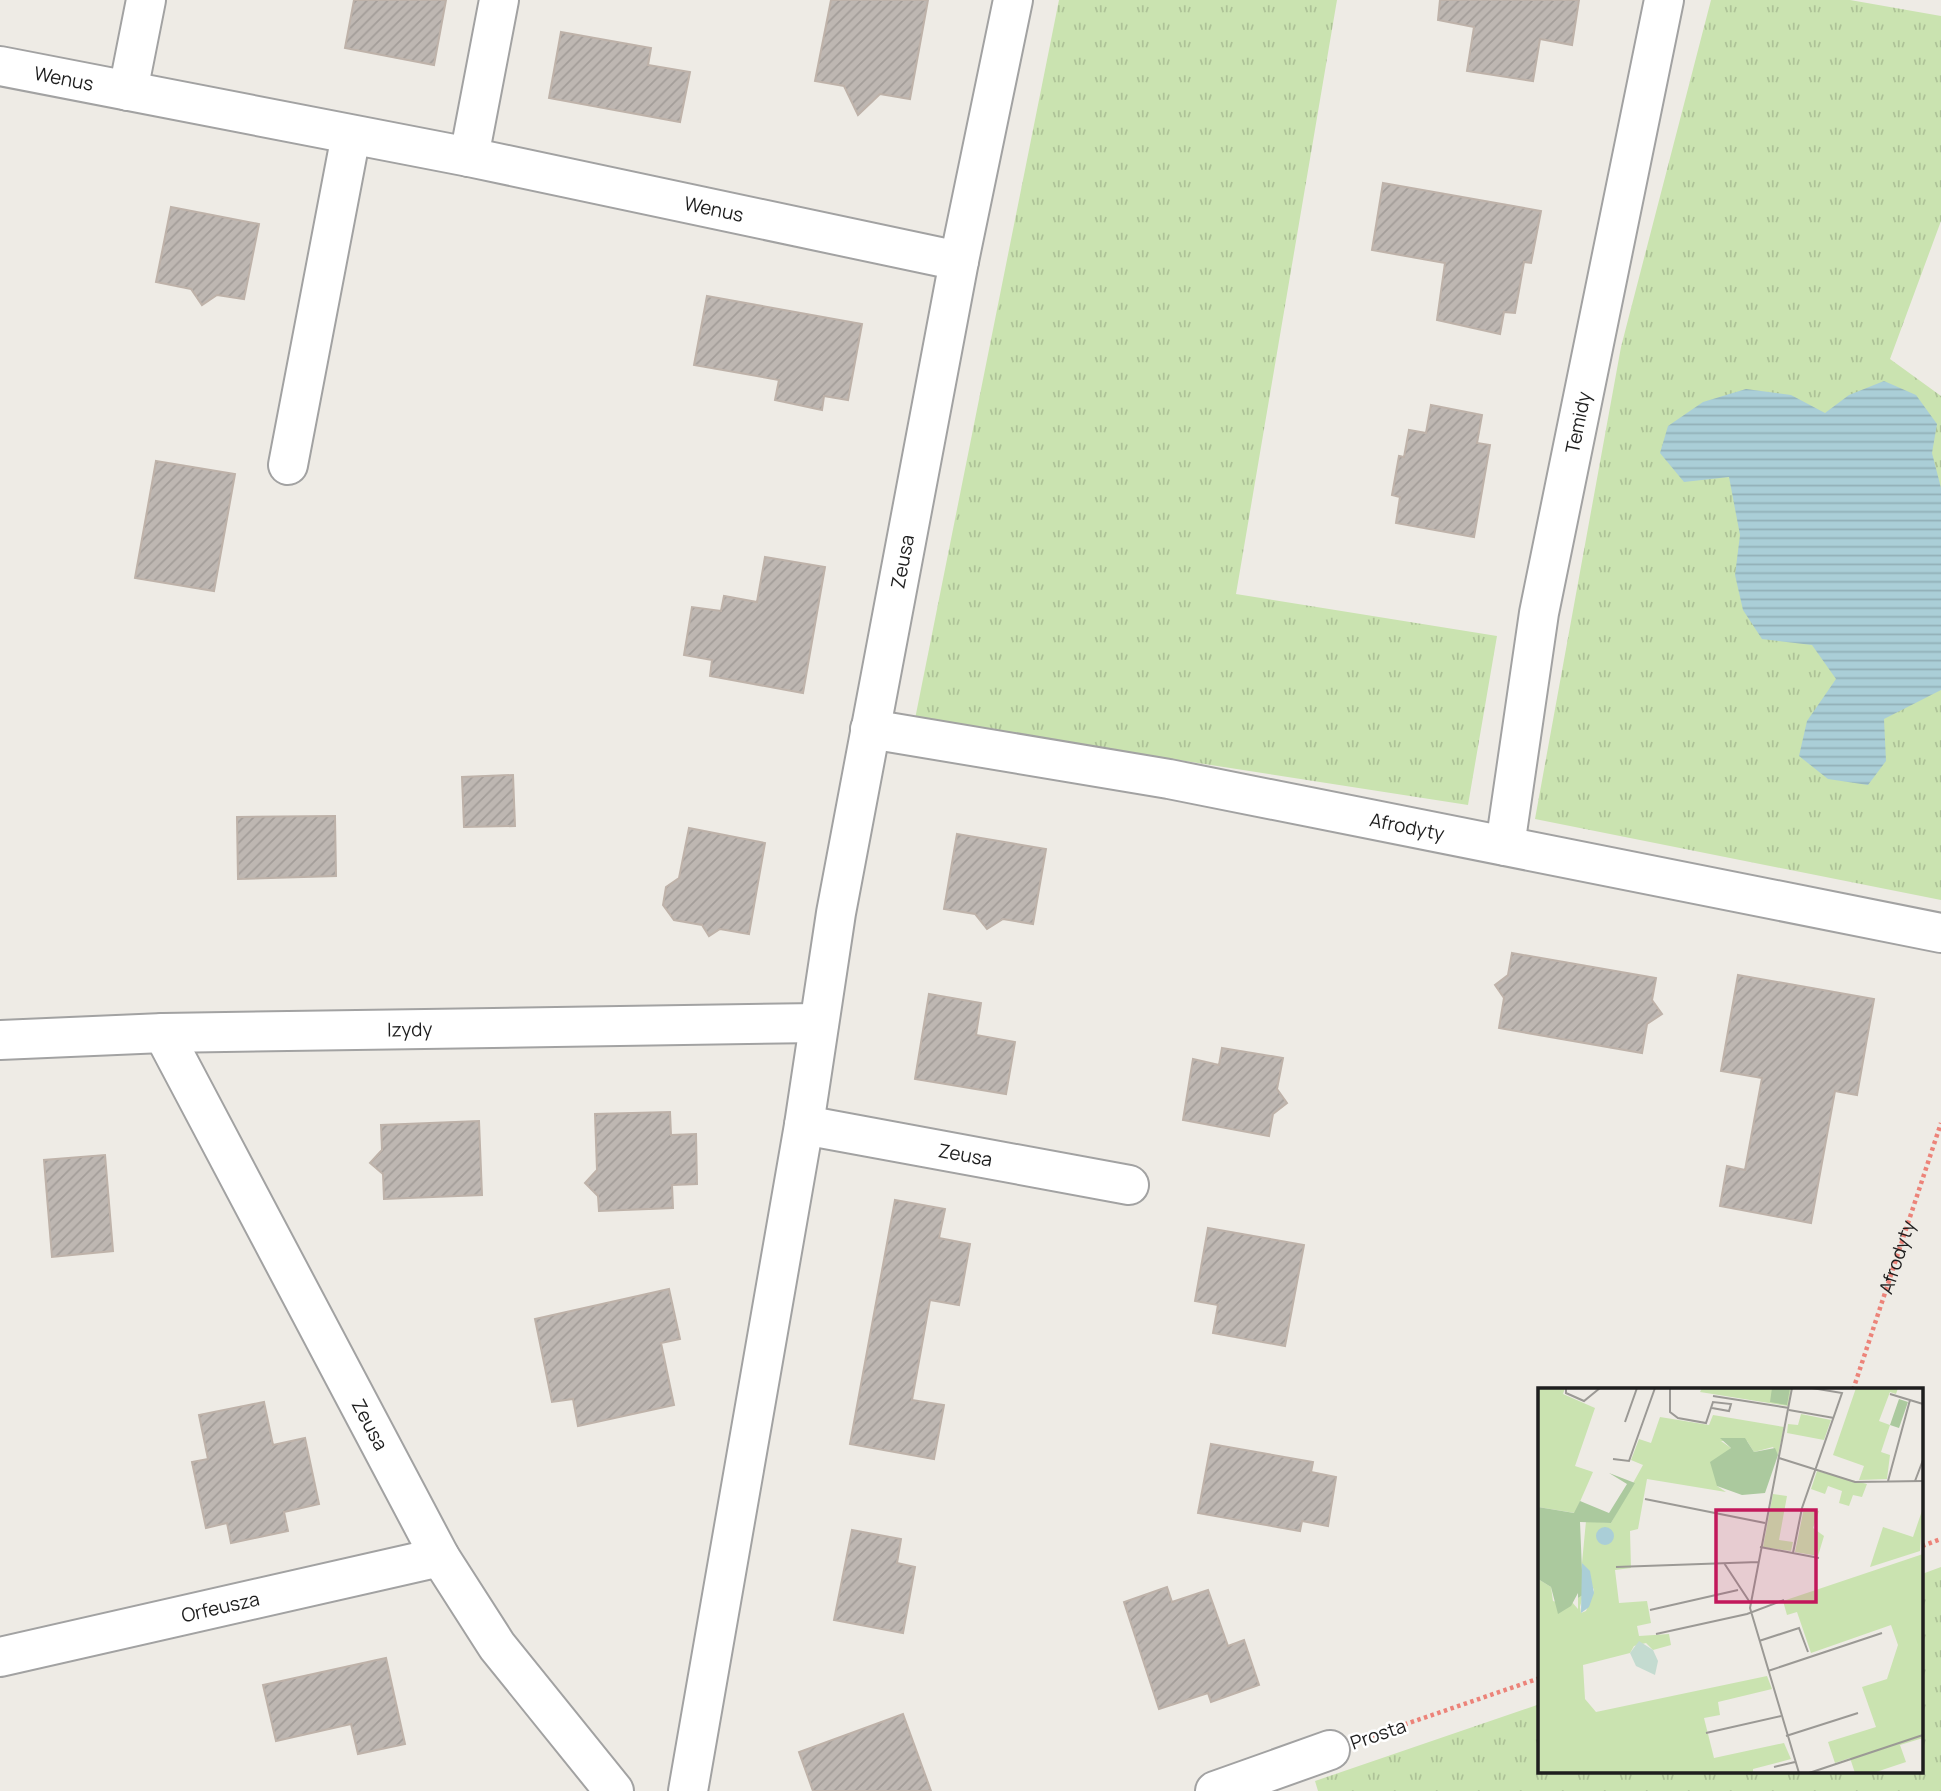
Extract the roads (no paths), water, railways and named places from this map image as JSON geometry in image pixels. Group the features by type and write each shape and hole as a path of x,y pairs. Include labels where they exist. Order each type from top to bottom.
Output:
{"street":[{"path":"128,91 146,0"},
{"path":"469,157 499,0"},
{"name":"Zeusa","path":"688,1791 870,729 959,261 1013,0"},
{"name":"Temidy","path":"1504,846 1539,613 1664,0"},
{"name":"Wenus","path":"0,66 469,157 959,261"},
{"path":"288,465 351,135"},
{"name":"Afrodyty","path":"870,729 1169,779 1941,933"},
{"name":"Izydy","path":"0,1040 163,1033 819,1023"},
{"name":"Zeusa","path":"163,1033 440,1557 497,1646 614,1791"},
{"name":"Zeusa","path":"804,1125 1129,1185"},
{"name":"Orfeusza","path":"0,1657 440,1557"},
{"name":"Prosta","path":"1215,1791 1330,1750"}],"water":[{"path":"1884,381 1916,395 1937,424 1932,453 1941,488 1941,690 1884,719 1886,761 1868,785 1828,779 1799,756 1807,721 1836,679 1812,645 1762,639 1743,610 1735,575 1740,535 1729,477 1684,482 1660,453 1668,426 1703,402 1746,389 1791,395 1825,413 1849,395"}]}
